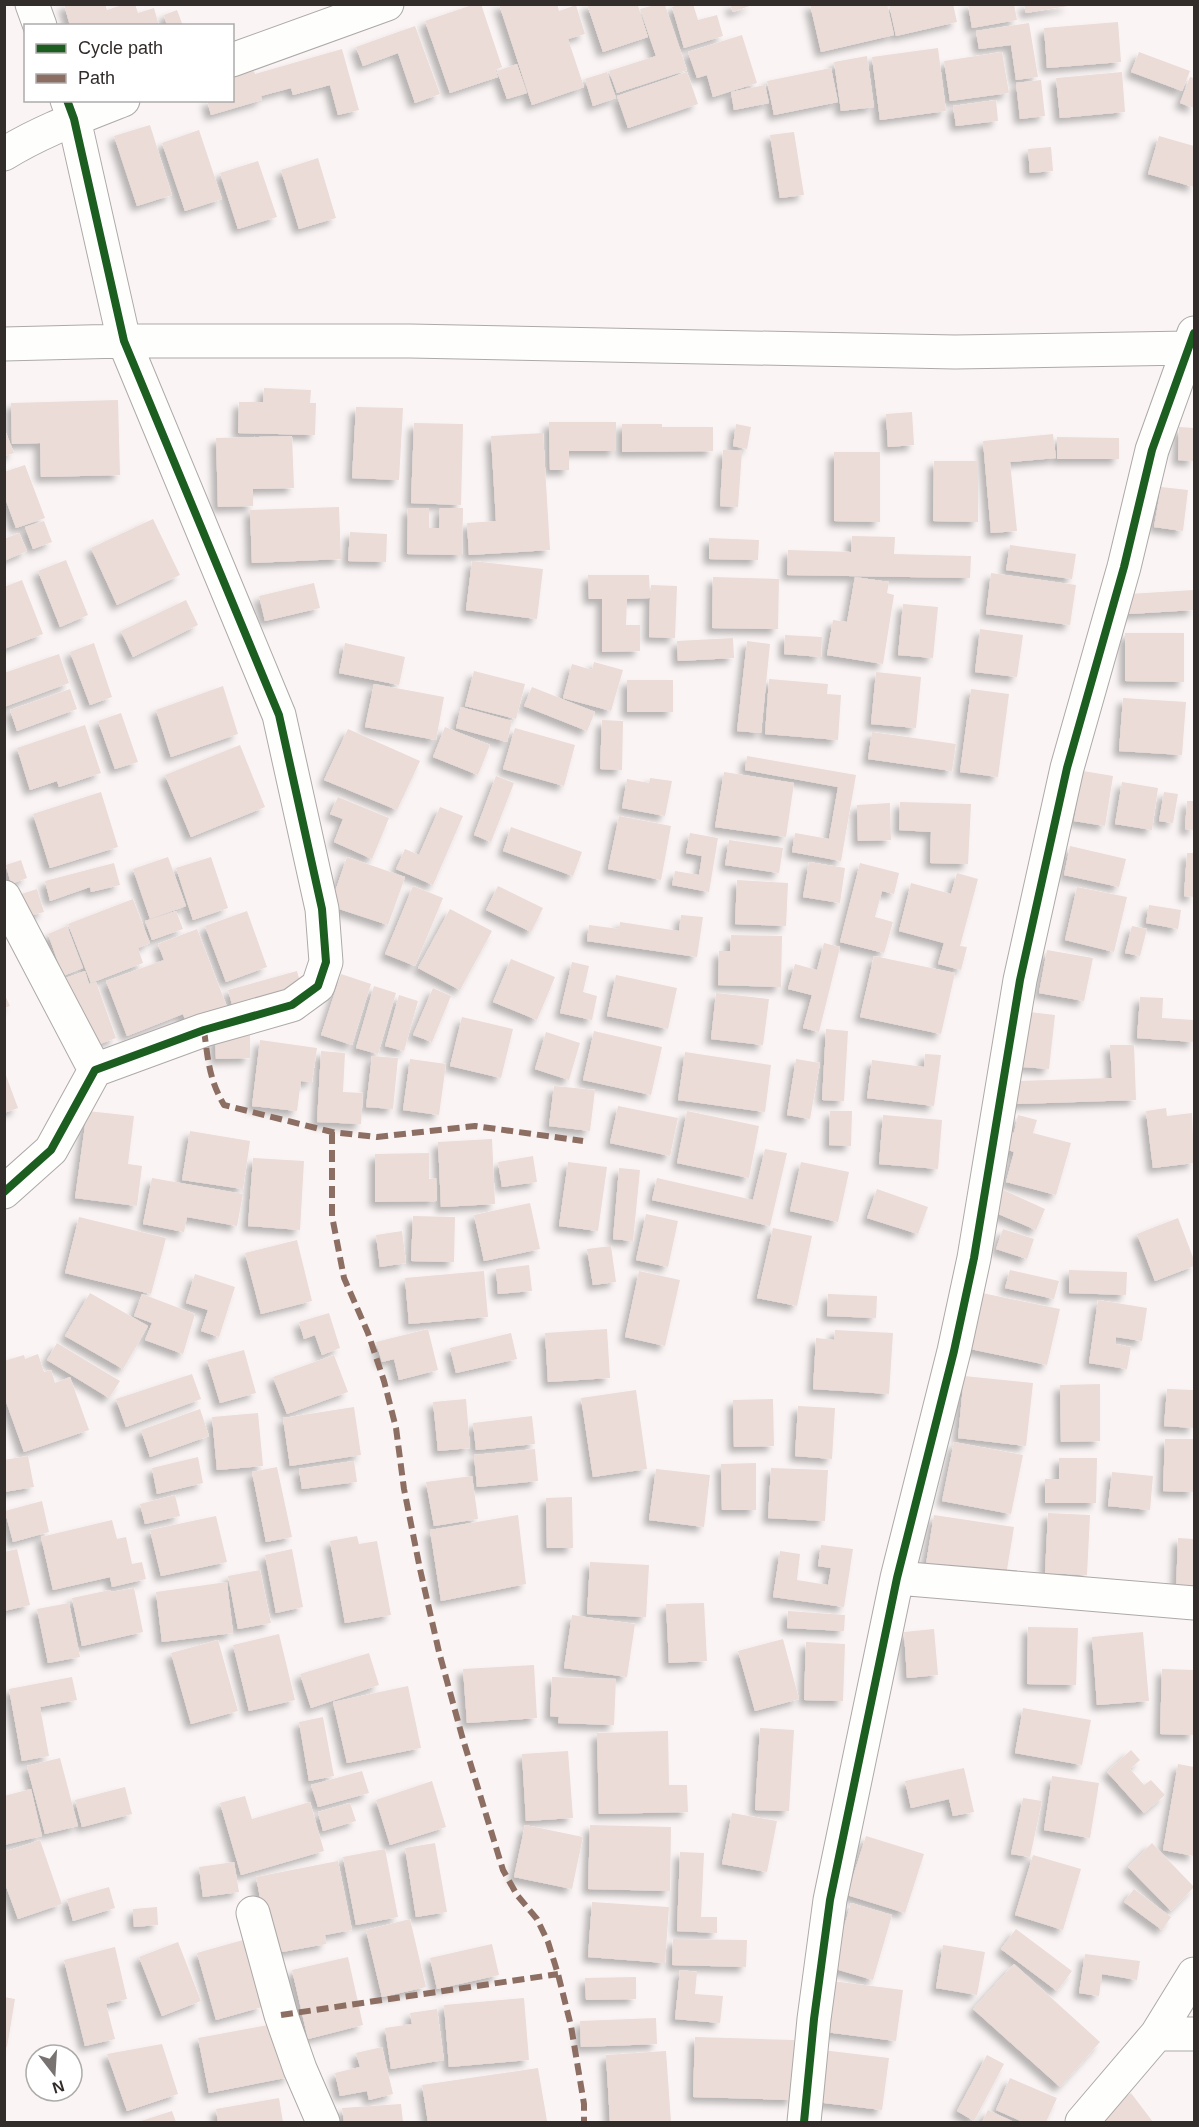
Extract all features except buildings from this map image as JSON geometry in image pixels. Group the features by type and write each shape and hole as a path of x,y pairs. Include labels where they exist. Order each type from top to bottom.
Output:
{"street":[{"path":"32,4 39,24"},
{"path":"234,59 387,4"},
{"path":"4,153 71,110 113,102"},
{"path":"4,1192 51,1150 95,1070 204,1030 292,1005 318,986 326,962 322,909 279,715 124,341 71,110"},
{"path":"4,344 124,341 422,341 954,352 1192,343 1152,450 1124,567 1067,768 1020,980 974,1258 954,1351 897,1578 830,1900 814,2019 804,2122"},
{"path":"4,897 95,1070"},
{"path":"897,1578 1015,1590 1194,1603"},
{"path":"253,1913 281,2015 300,2069 323,2122"},
{"path":"1082,2122 1156,2034 1194,1974"},
{"path":"1156,2034 1194,2034"}],"marked path":[{"path":"204,1030 212,1078 224,1105 332,1132 377,1137 475,1126 583,1141"},
{"path":"332,1132 332,1216 344,1278 368,1333 396,1428 404,1489 439,1652 503,1870 517,1895 537,1919 548,1942 558,1974 571,2026 584,2104 584,2122"},
{"path":"281,2015 558,1974"}],"cycle path":[{"path":"4,1192 51,1150 95,1070 204,1030 292,1005 318,986 326,962 322,909 279,715 124,341 74,119 68,102"},
{"path":"804,2122 814,2019 830,1900 897,1578 954,1351 974,1258 1020,980 1067,768 1124,567 1152,450 1194,333"}]}
